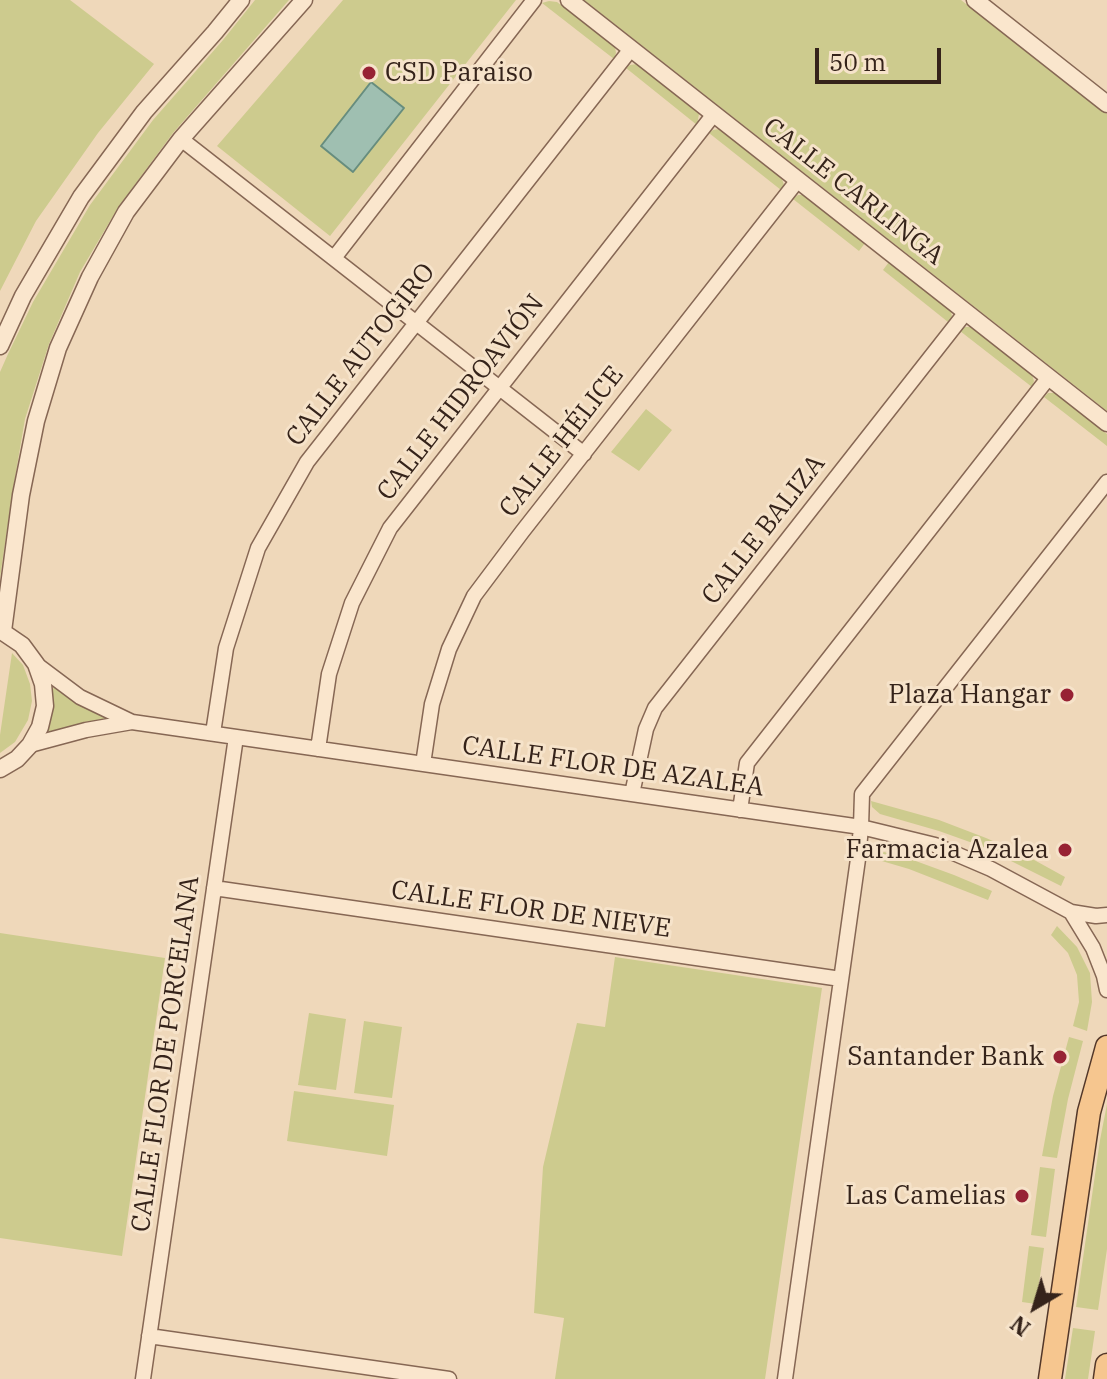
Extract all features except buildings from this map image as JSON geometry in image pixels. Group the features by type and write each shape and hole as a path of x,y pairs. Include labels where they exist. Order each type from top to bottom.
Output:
{"main road":[{"path":"1050,1379 1089,1112 1107,1047"},
{"path":"1105,1379 1107,1365"}],"street":[{"path":"0,346 23,296 81,197 144,112 241,0"},
{"path":"132,722 80,697 36,664 22,645 2,631 21,495 36,421 58,348 90,277 126,212 181,139 304,0"},
{"path":"334,258 534,0"},
{"name":"CALLE CARLINGA","path":"569,0 1107,423"},
{"path":"975,0 1107,104"},
{"name":"CALLE AUTOGIRO","path":"213,733 226,648 258,548 307,462 631,49"},
{"name":"CALLE HIDROAVIÓN","path":"318,749 329,674 352,603 390,528 714,114"},
{"path":"181,139 584,454"},
{"name":"CALLE HÉLICE","path":"423,764 432,704 449,649 474,596 798,180"},
{"name":"CALLE BALIZA","path":"632,794 646,729 655,708 966,312"},
{"path":"740,810 747,763 1049,377"},
{"path":"785,1379 841,979 861,827 862,794 1107,482"},
{"path":"0,769 17,759 40,727 45,706 43,684 36,664"},
{"path":"30,745 132,722"},
{"name":"CALLE FLOR DE AZALEA","path":"132,722 861,827 935,845 991,869 1071,912"},
{"name":"CALLE FLOR DE PORCELANA","path":"143,1379 236,737"},
{"name":"CALLE FLOR DE NIEVE","path":"214,888 841,979"},
{"path":"1071,912 1107,915"},
{"path":"1071,912 1093,948 1107,990"},
{"path":"149,1336 449,1379"}],"shaded area":[{"path":"0,0 70,0 154,64 98,133 36,221 0,291"},
{"path":"255,0 289,0 173,133 119,206 80,272 49,344 25,419 0,578 0,372 33,302 90,205 153,120"},
{"name":"CSD Paraiso","path":"343,0 516,0 330,236 217,146"},
{"path":"584,0 961,0 1107,114 1107,411"},
{"path":"557,2 615,47 614,59 542,3"},
{"path":"637,64 699,114 697,125 626,68"},
{"path":"371,82 404,108 353,172 321,146"},
{"path":"719,129 782,179 784,185 781,190 709,133"},
{"path":"803,195 865,243 859,251 793,199"},
{"path":"889,262 951,311 952,317 948,322 883,270"},
{"path":"971,327 1032,375 1032,387 960,331"},
{"path":"1055,393 1107,434 1107,446 1044,397"},
{"path":"646,409 672,430 639,471 611,452"},
{"path":"12,653 23,665 32,701 28,720 15,742 0,753 0,735"},
{"path":"54,687 108,720 86,722 48,734"},
{"path":"871,801 939,820 986,838 1065,877 1061,886 981,846 880,814 872,807"},
{"path":"884,852 992,891 988,900 875,859"},
{"path":"1057,926 1077,947 1090,973 1092,1002 1087,1031 1073,1026 1079,1002 1077,975 1068,953 1051,935"},
{"path":"0,933 165,958 122,1256 0,1238"},
{"path":"615,957 822,988 765,1379 555,1379 564,1318 534,1313 543,1167 577,1023 605,1027"},
{"path":"309,1013 346,1019 336,1090 298,1085"},
{"path":"364,1021 402,1027 392,1098 354,1093"},
{"path":"1069,1037 1083,1041 1057,1158 1042,1156 1053,1096"},
{"path":"294,1091 394,1105 387,1156 287,1141"},
{"path":"1107,1104 1107,1249 1098,1310 1076,1307"},
{"path":"1040,1167 1055,1169 1046,1237 1031,1235"},
{"path":"1029,1246 1044,1248 1036,1304 1022,1302"},
{"path":"1073,1328 1095,1331 1088,1379 1065,1379"}],"place":[{"name":"CSD Paraiso","path":"369,73"},
{"name":"Plaza Hangar","path":"1067,695"},
{"name":"Farmacia Azalea","path":"1065,850"},
{"name":"Santander Bank","path":"1060,1057"},
{"name":"Las Camelias","path":"1022,1196"}]}
